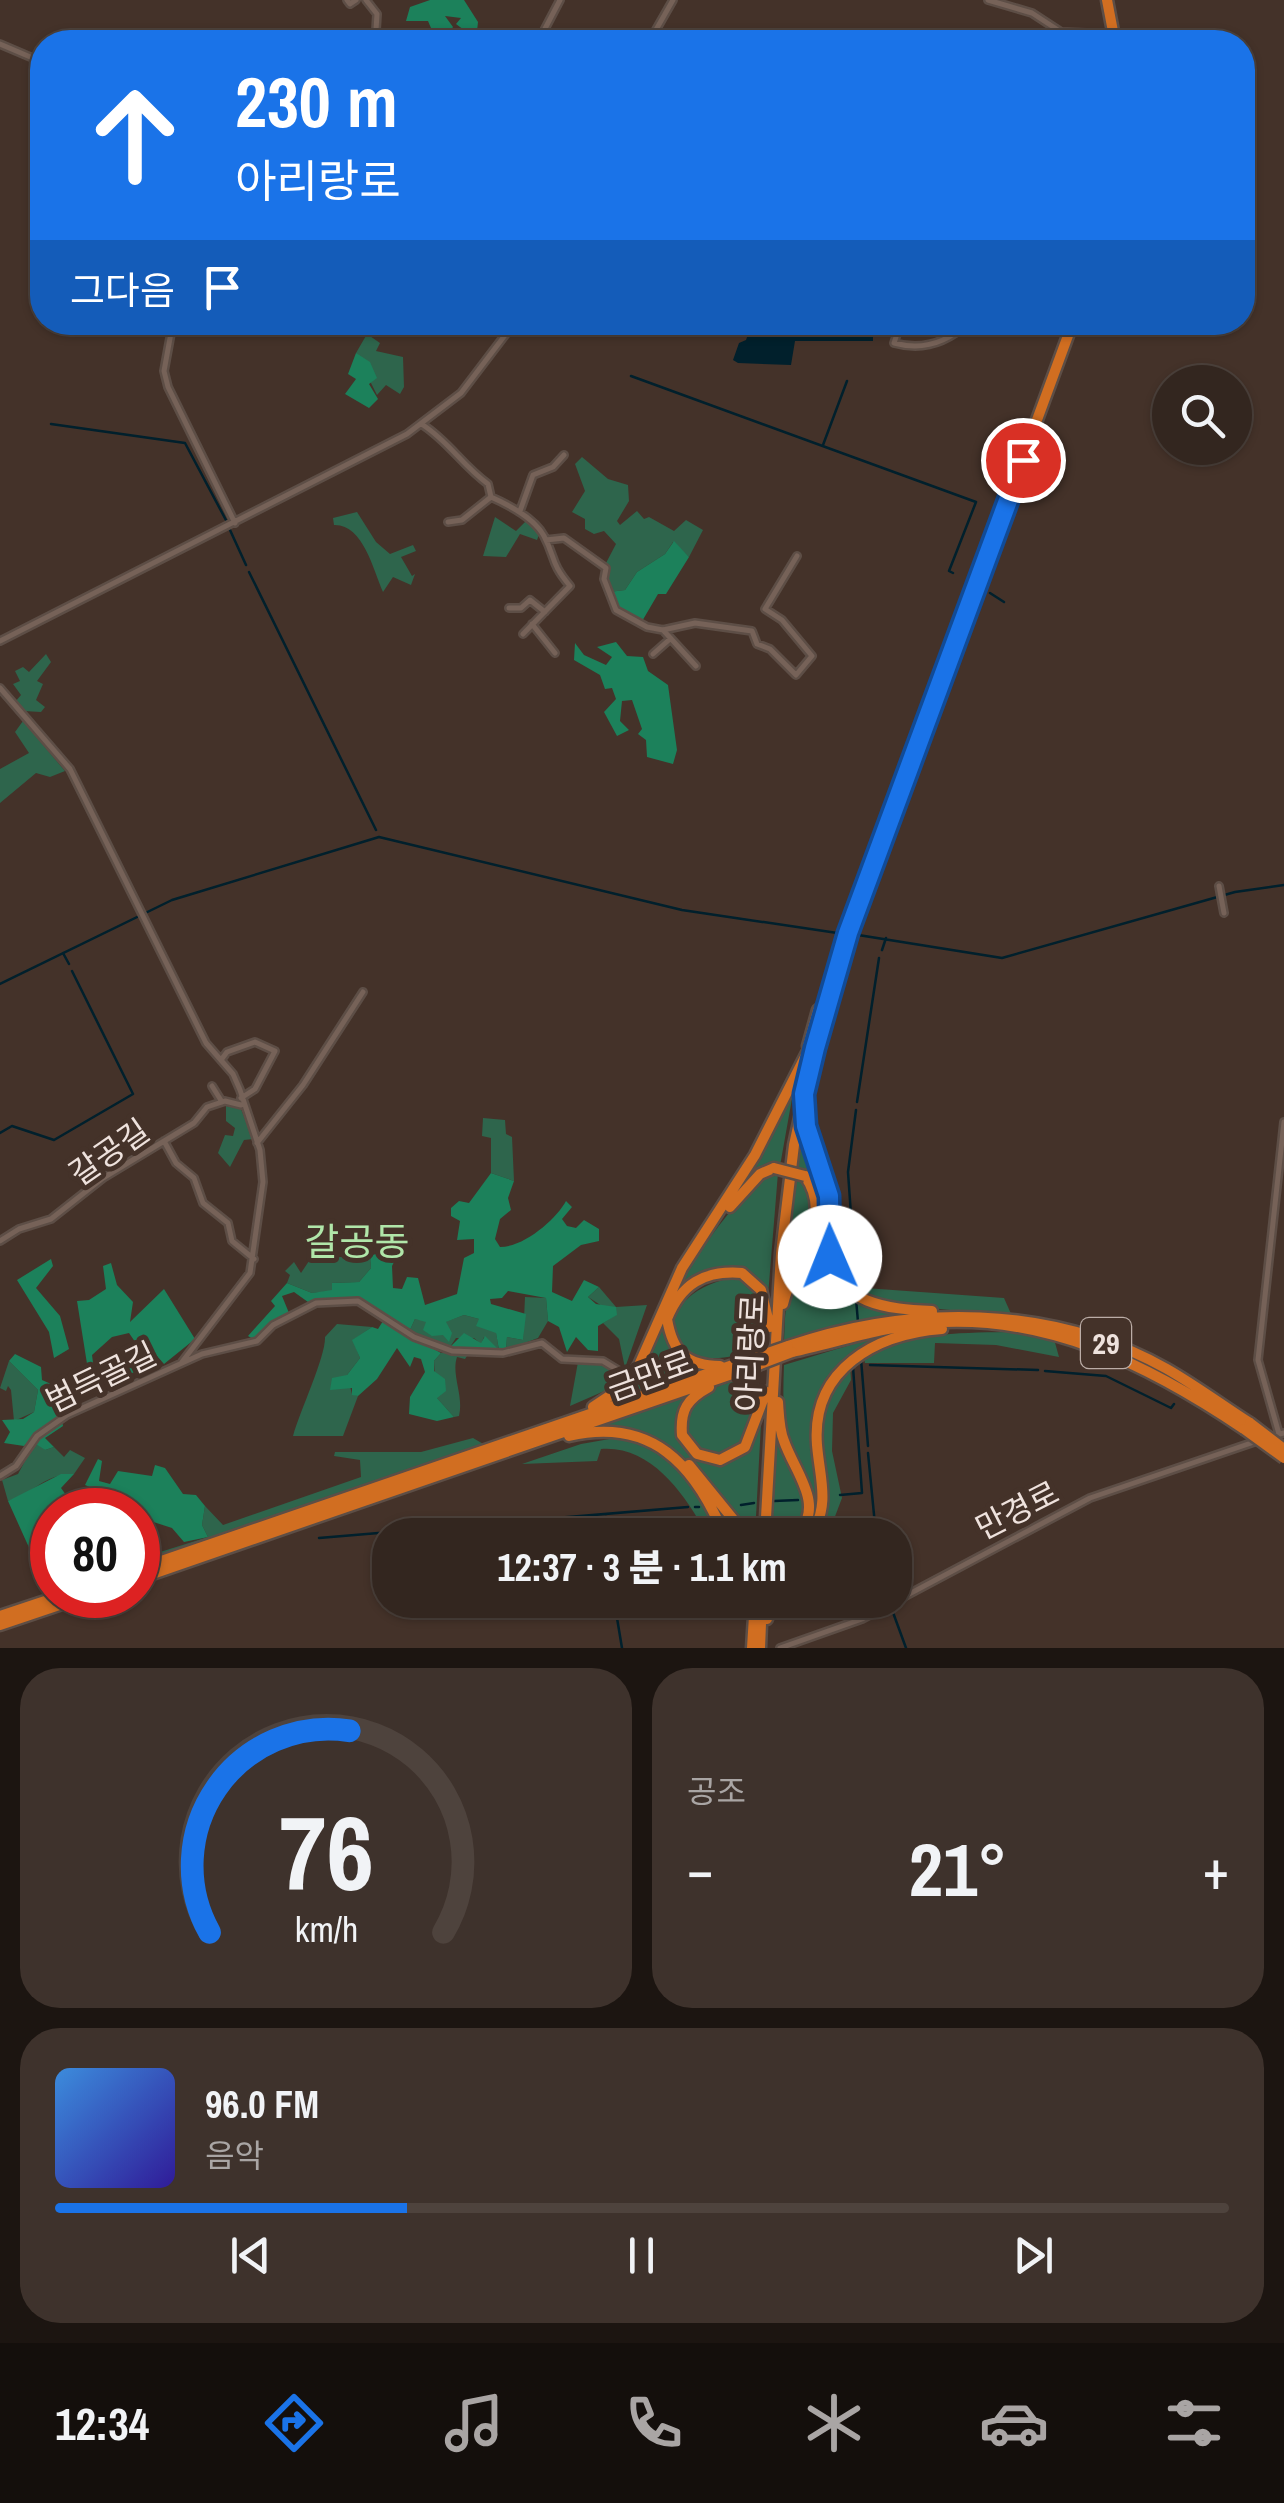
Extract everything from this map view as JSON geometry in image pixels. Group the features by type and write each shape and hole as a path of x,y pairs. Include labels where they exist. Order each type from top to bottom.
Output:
{"highway":[{"path":"1103,0 1109,30"},
{"name":"아리랑로","path":"770,1390 770,1326 783,1175 806,1053 854,909 1065,335"},
{"name":"아리랑로","path":"763,1518 788,1183 804,1094 837,957"},
{"path":"569,1422 568,1418 602,1404 626,1385 682,1271 755,1155 806,1053"},
{"name":"29","path":"804,1094 808,1138 829,1196 830,1257 842,1281 868,1303 944,1315"},
{"path":"682,1271 735,1200 760,1174 774,1168 804,1176 818,1196 818,1215 777,1313"},
{"path":"731,1366 686,1362 676,1351 666,1319 686,1286 704,1276 742,1273 761,1290 770,1326"},
{"name":"금만로","path":"160,1570 759,1360 866,1326 944,1315 1056,1326 1128,1350 1168,1369 1284,1458"},
{"name":"금만로","path":"790,1350 927,1323 970,1323 1070,1338 1128,1358 1284,1449"},
{"path":"818,1518 825,1497 818,1422 827,1391 846,1364 871,1346 910,1333 968,1328 970,1323"},
{"name":"금만로","path":"160,1561 731,1366 759,1360"},
{"path":"719,1377 719,1382 692,1396 682,1414 682,1436 706,1458 720,1460 745,1447 770,1390 777,1392 781,1435 810,1502 809,1518"},
{"path":"540,1440 620,1434 657,1443 701,1474 733,1518"},
{"path":"681,1459 714,1518"},
{"path":"0,1616 30,1606"},
{"path":"0,1626 30,1616"},
{"path":"748,1618 749,1637 756,1642 765,1618"}],"street":[{"path":"347,0 350,4 356,0"},
{"path":"366,0 377,14 376,30"},
{"path":"544,30 560,0"},
{"path":"656,30 673,0"},
{"path":"988,0 1032,13 1058,30"},
{"path":"0,44 30,57"},
{"path":"171,335 164,372 168,387 235,523"},
{"path":"0,641 423,424 460,393 505,335"},
{"path":"897,335 894,343 908,347 946,343 955,335"},
{"path":"423,424 454,447 465,468 488,484 492,497 520,513 546,540 554,570 570,586 524,634"},
{"path":"520,513 533,475 553,468 564,455"},
{"path":"448,522 466,517 492,497"},
{"path":"546,540 564,538 606,568 604,578 616,610 647,628 663,630 695,623 752,631 756,644 770,649 796,675 812,656 782,620 765,608 797,556"},
{"path":"509,608 522,608 530,600 544,612"},
{"path":"532,624 556,653"},
{"path":"663,630 696,666"},
{"path":"653,654 670,639"},
{"path":"0,688 70,769 191,1014 233,1074 257,1143 264,1182 250,1273 182,1362"},
{"path":"1219,886 1224,909"},
{"path":"257,1143 304,1085 363,992"},
{"path":"212,1086 222,1102 241,1102 255,1089 275,1052 255,1042 228,1052 221,1060"},
{"name":"갈공길","path":"0,1240 19,1228 51,1219 103,1178 194,1122 207,1108 222,1102"},
{"path":"1282,1433 1258,1360 1284,1122"},
{"path":"164,1141 194,1178 202,1203 228,1223 232,1240 254,1259"},
{"name":"범득골길","path":"0,1476 16,1466 37,1436 52,1423 182,1362 257,1341 274,1325 316,1304 339,1299 358,1301 414,1338 452,1351 502,1353 542,1343 562,1358 602,1361 626,1375"},
{"name":"만경로","path":"780,1648 862,1619 1037,1522 1090,1498 1282,1433"}],"green space":[{"path":"430,0 464,0 478,22 477,30 464,30 456,24 461,18 445,16 453,27 451,30 432,30 428,21 406,21 410,7"},
{"path":"368,335 380,343 376,351 403,357 404,387 400,394 386,385 377,395 356,353"},
{"path":"356,353 370,362 377,378 369,384 378,399 369,408 345,394 356,379 348,374"},
{"path":"582,457 608,479 628,485 629,501 617,521 620,525 637,511 644,519 649,517 674,531 686,520 703,530 689,557 673,542 665,554 637,572 625,590 609,592 606,563 616,544 604,531 594,534 585,529 585,519 572,512 585,491 575,464"},
{"path":"357,512 376,542 390,554 413,545 416,551 401,557 412,576 415,574 411,585 393,577 383,592 360,540 344,527 334,525 333,518"},
{"path":"495,517 516,531 526,521 540,532 537,540 520,534 506,557 483,556"},
{"path":"674,541 689,557 666,594 658,594 641,623 617,608 609,592 625,590 637,572 665,554"},
{"path":"616,642 627,656 643,657 648,671 668,685 677,750 673,764 647,757 646,740 638,734 642,729 632,700 622,701 620,721 629,730 617,736 604,712 616,699 612,688 605,689 600,675 574,660 575,643 584,655 606,665 612,657 597,647"},
{"path":"46,654 51,662 37,681 43,684 36,700 45,707 41,712 24,711 15,702 21,695 13,684 20,681 15,671 23,667 29,672"},
{"path":"23,721 65,771 50,777 36,773 0,803 0,769 29,753 15,732"},
{"path":"793,1093 780,1166 734,1199"},
{"path":"226,1106 241,1109 253,1139 244,1140 230,1167 218,1153 225,1135 233,1136 235,1128 226,1121"},
{"path":"483,1118 505,1120 506,1134 512,1137 514,1181 491,1173 491,1138 482,1136"},
{"path":"803,1127 826,1194 827,1258 843,1292 872,1309 908,1315 784,1340 788,1301 811,1249 821,1214 820,1197 812,1181 797,1168"},
{"path":"491,1173 514,1181 508,1198 511,1210 500,1219 495,1239 500,1247 520,1242 539,1230 566,1201 572,1207 562,1219 567,1226 576,1228 584,1220 599,1229 599,1241 581,1245 553,1266 552,1292 572,1301 584,1280 599,1287 588,1297 596,1304 616,1307 617,1315 598,1326 598,1351 588,1350 576,1337 567,1352 559,1327 548,1321 546,1298 508,1291 502,1298 490,1299 491,1304 526,1314 523,1340 507,1337 506,1350 499,1351 450,1347 464,1333 481,1343 485,1336 499,1350 496,1333 476,1326 479,1319 464,1315 446,1322 452,1333 449,1342 443,1335 432,1336 423,1330 426,1322 415,1319 409,1332 355,1297 308,1302 294,1292 282,1296 289,1313 253,1339 248,1336 275,1306 271,1301 287,1283 312,1293 332,1290 332,1283 359,1282 371,1268 370,1256 390,1249 395,1242 403,1244 392,1266 393,1288 402,1289 407,1277 418,1278 425,1305 457,1294 464,1258 474,1253 474,1239 457,1240 460,1221 451,1216 451,1208 459,1201 469,1203"},
{"path":"778,1173 768,1296 746,1275 723,1269 701,1275 683,1288 670,1307 665,1328 669,1347 684,1362 714,1369 612,1403 633,1379 671,1297 703,1247 746,1195"},
{"path":"796,1176 806,1188 812,1214 785,1284"},
{"path":"370,1256 371,1268 359,1282 332,1283 333,1291 312,1293 287,1283 290,1275 285,1271 294,1262 301,1273 311,1258"},
{"path":"51,1259 53,1266 36,1288 60,1316 69,1349 54,1358 49,1332 17,1280"},
{"path":"111,1263 117,1285 133,1302 130,1322 164,1289 195,1339 164,1364 157,1356 117,1384 124,1371 144,1355 129,1333 112,1337 92,1355 94,1370 105,1380 115,1375 111,1386 88,1370 77,1301 89,1300 106,1289 103,1266"},
{"path":"737,1277 757,1290 760,1348 725,1357 699,1356 682,1348 674,1334 675,1317 686,1300 706,1286"},
{"path":"599,1287 616,1307 647,1305 625,1368 619,1339 603,1323 616,1315 588,1297"},
{"path":"865,1288 1004,1298 1012,1316 878,1303 863,1293"},
{"path":"525,1297 546,1298 548,1321 538,1338 506,1350 507,1337 523,1340"},
{"path":"464,1315 479,1319 496,1332 499,1351 484,1337 481,1344 474,1338 456,1338 450,1347 409,1332 415,1319 445,1322"},
{"path":"383,1321 441,1353 434,1361 434,1371 445,1379 446,1391 437,1398 454,1417 437,1421 409,1414 410,1397 425,1372 421,1359 414,1357 410,1367 397,1348 377,1379 358,1396 352,1395 352,1388 330,1390 332,1378 347,1375 360,1358 352,1340 372,1327 378,1329"},
{"path":"337,1324 372,1327 353,1340 360,1358 347,1375 352,1394 358,1396 343,1436 293,1436 325,1337"},
{"path":"1006,1332 1054,1339 1059,1357 996,1345 935,1343 934,1363 865,1363 863,1355 915,1338"},
{"path":"890,1333 846,1357 821,1393 812,1428 821,1505 815,1518 771,1518 777,1424 787,1460 808,1508 806,1483 786,1426 784,1365"},
{"path":"441,1353 469,1353 465,1359 457,1357 459,1416 454,1417 436,1397 434,1361"},
{"path":"15,1354 41,1367 42,1380 51,1384 43,1389 46,1400 60,1410 63,1426 45,1438 54,1447 45,1450 30,1440 24,1446 4,1443 10,1432 2,1420 23,1419 34,1412 38,1390 9,1361"},
{"path":"9,1361 38,1390 34,1412 14,1421 11,1390 8,1386 6,1391 0,1388"},
{"path":"578,1362 604,1365 620,1378 609,1389 570,1406"},
{"path":"850,1365 851,1380 833,1413 832,1451 842,1498 834,1518 822,1518 826,1490 826,1410"},
{"path":"759,1374 753,1417 732,1454 709,1453 697,1447 684,1428 695,1403 711,1389"},
{"path":"697,1393 681,1403 678,1420 706,1461 717,1461 740,1453 761,1424 756,1518 736,1518 691,1464 665,1444 587,1427"},
{"path":"621,1437 659,1452 684,1472 712,1518 697,1518 665,1476 636,1455 619,1450 601,1449 597,1461 522,1464 581,1444"},
{"path":"473,1438 485,1445 160,1558 160,1552 208,1537 202,1525 205,1506 223,1525 361,1477 360,1460 334,1456 335,1452 421,1452"},
{"path":"35,1442 45,1450 54,1447 64,1457 70,1450 85,1458 74,1474 47,1480 8,1501 2,1480 18,1474"},
{"path":"98,1459 102,1461 99,1481 110,1484 118,1471 152,1476 155,1465 165,1468 183,1494 196,1495 205,1506 202,1525 208,1537 184,1542 172,1528 160,1524 160,1488 85,1485"},
{"path":"61,1474 74,1474 61,1488 34,1488"},
{"path":"30,1490 30,1550 8,1501"}],"water":[{"path":"748,335 873,335 873,341 795,341 791,365 738,363 733,360 739,343"}],"waterway":[{"path":"631,376 976,502 949,571 953,573"},
{"path":"823,445 847,381"},
{"path":"51,424 185,443 227,522"},
{"path":"230,530 246,565"},
{"path":"249,572 376,830"},
{"path":"990,593 1004,602"},
{"path":"0,984 172,900 379,837 682,910 844,934"},
{"path":"852,934 1002,958 1235,892 1284,885"},
{"path":"882,950 886,938"},
{"path":"63,953 69,964"},
{"path":"857,1102 879,958"},
{"path":"0,1133 12,1126 54,1140 133,1094 72,971"},
{"path":"855,1272 848,1172 856,1110"},
{"path":"855,1279 856,1291"},
{"path":"856,1299 858,1322"},
{"path":"861,1359 868,1446"},
{"path":"870,1365 1038,1370"},
{"path":"840,1495 862,1493 853,1367"},
{"path":"1045,1371 1106,1376 1171,1408 1174,1404"},
{"path":"868,1453 874,1518"},
{"path":"774,1501 798,1500"},
{"path":"741,1505 754,1503"},
{"path":"319,1538 688,1507"},
{"path":"617,1618 622,1648"},
{"path":"895,1618 906,1648"}],"district":[{"name":"갈공동","path":"357,1241"}],"route":[{"path":"830,1257 829,1196 806,1126 808,1100 804,1094 815,1048 848,933 1023,460"}]}
